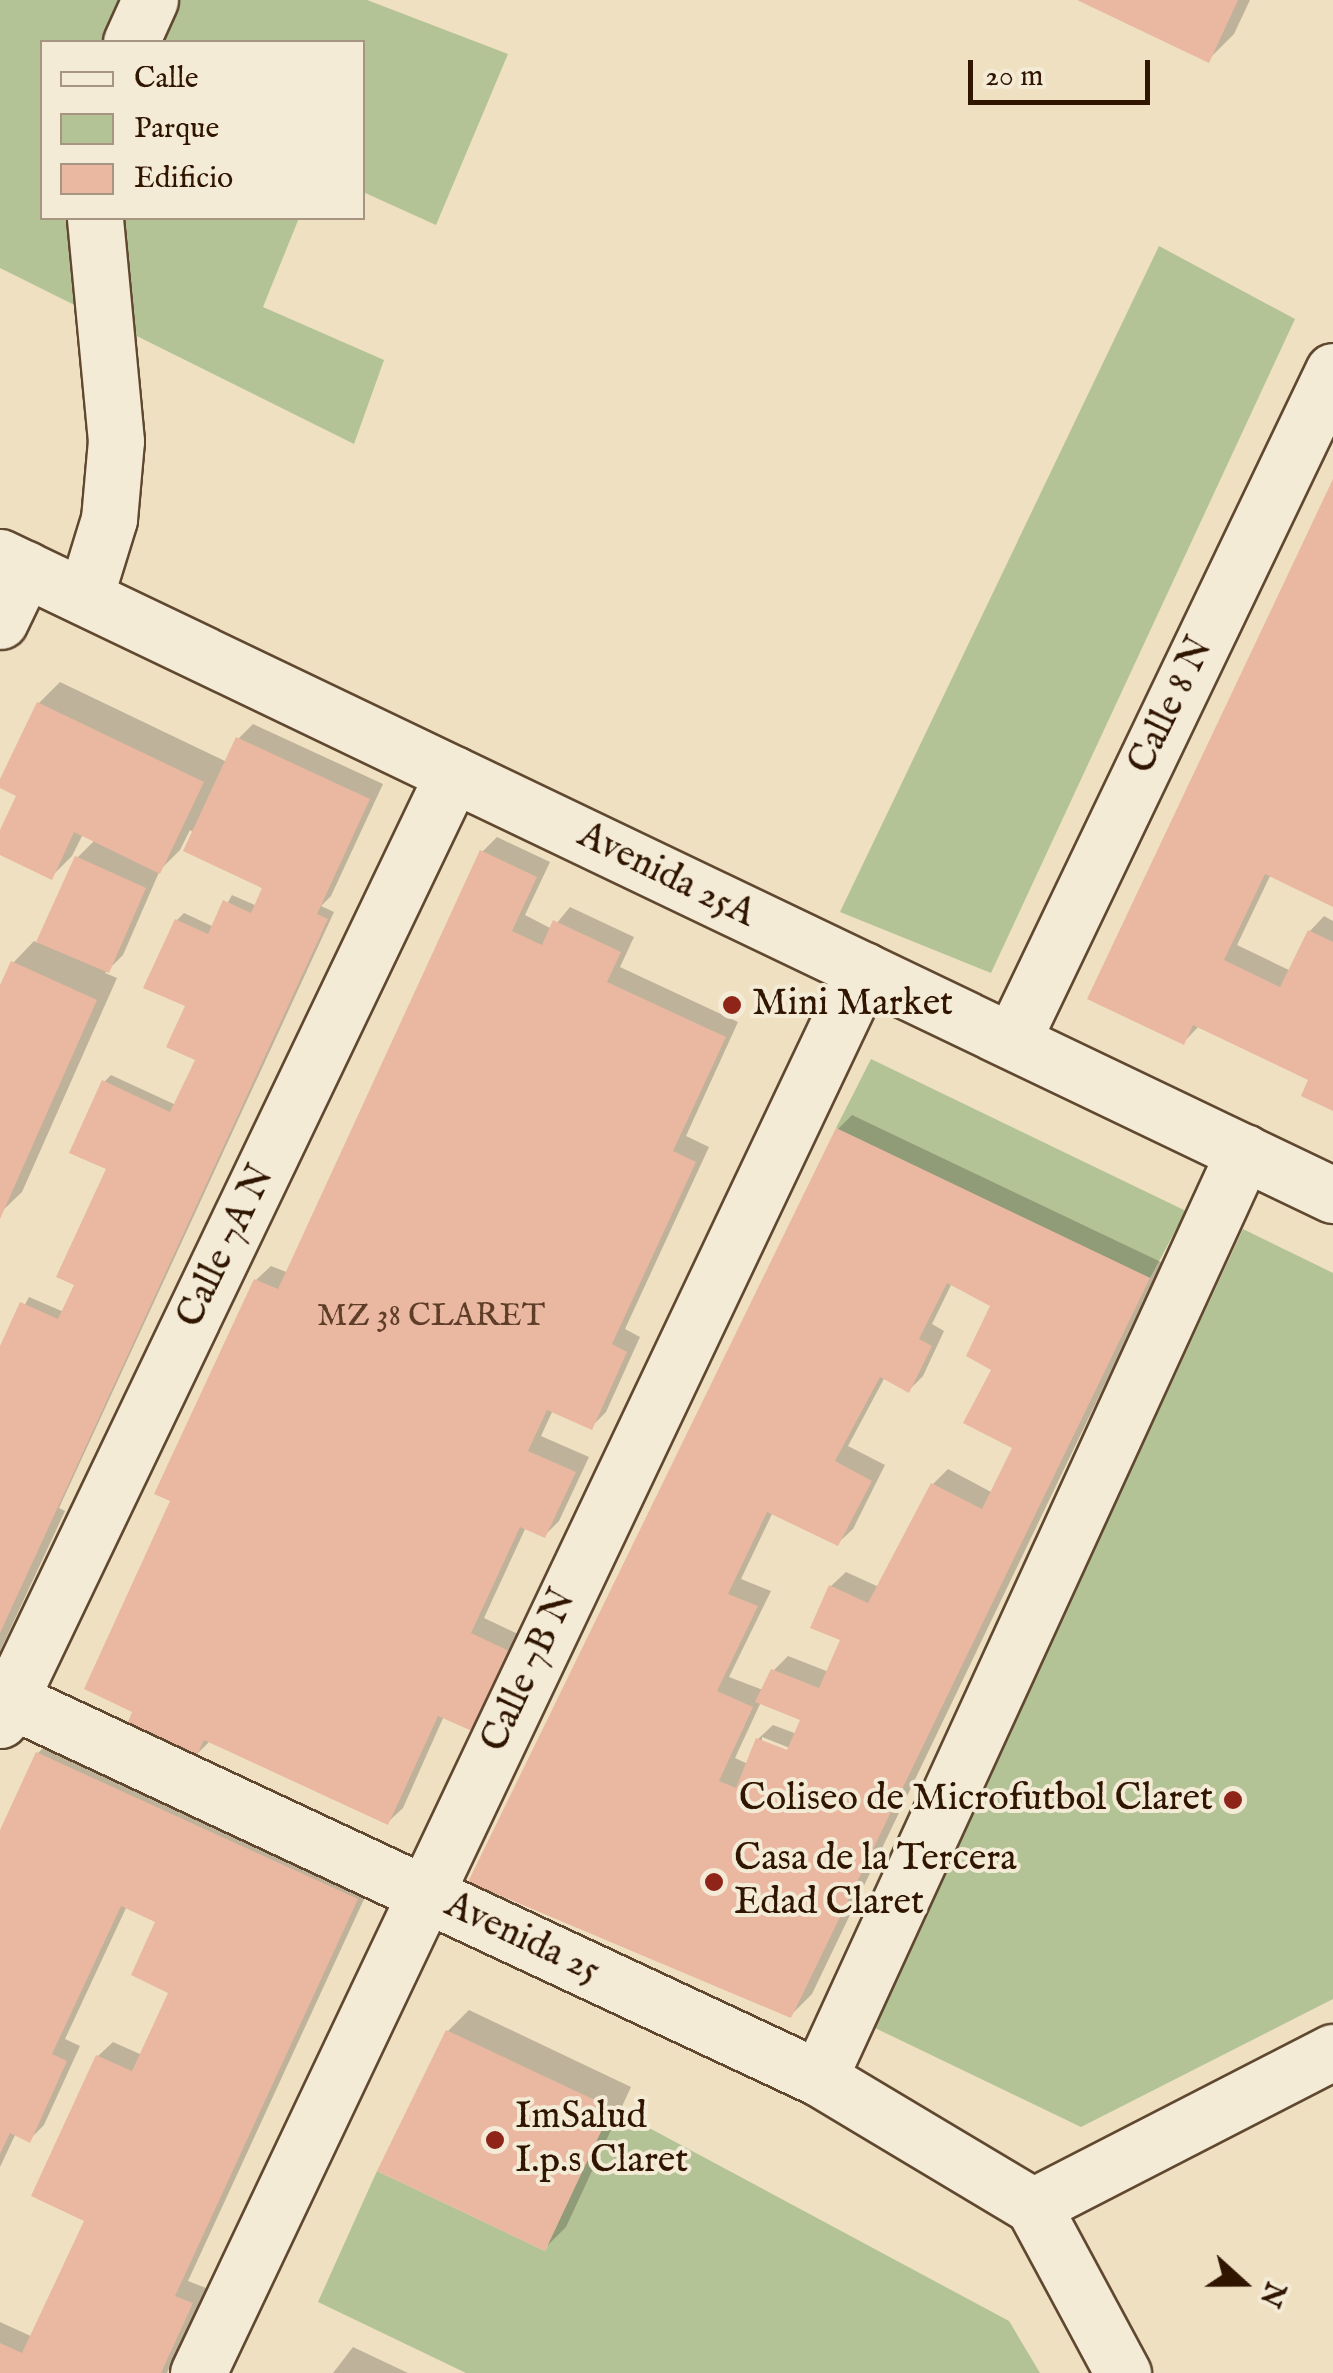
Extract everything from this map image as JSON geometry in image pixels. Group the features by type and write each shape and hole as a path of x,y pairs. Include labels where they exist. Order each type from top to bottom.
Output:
{"street":[{"path":"132,40 150,0"},
{"path":"86,597 109,519 116,441 95,220"},
{"name":"Calle 8 N","path":"1012,1041 1333,370"},
{"path":"0,621 12,563"},
{"name":"Avenida 25A","path":"12,563 1333,1195"},
{"name":"Calle 7A N","path":"3,1705 454,774"},
{"name":"Calle 7B N","path":"198,2373 864,970"},
{"path":"819,2078 1244,1152"},
{"name":"Avenida 25","path":"3,1705 424,1893 819,2078 1033,2206"},
{"path":"1123,2373 1033,2206 1333,2052"}],"green space":[{"path":"0,0 367,0 508,54 436,225 365,193 365,40 40,40 40,220 298,220 263,307 384,360 354,444 0,268"},
{"path":"1159,246 1295,319 991,973 840,912"},
{"path":"871,1059 1186,1211 1150,1278 836,1128"},
{"path":"1243,1229 1333,1273 1333,1999 1081,2127 873,2027"},
{"path":"612,2108 1009,2321 1040,2373 466,2373 318,2302 377,2171 545,2251"}],"building":[{"path":"1077,0 1238,0 1209,63"},
{"path":"1333,479 1333,907 1265,874 1224,960 1280,987 1308,930 1333,942 1333,1111 1301,1096 1308,1080 1193,1025 1184,1045 1087,999"},
{"path":"37,702 204,782 160,874 74,832 52,880 0,855 0,830 16,796 0,788 0,779"},
{"path":"236,737 370,799 317,914 328,919 0,1633 0,1346 20,1302 58,1319 74,1285 56,1277 106,1169 69,1153 102,1080 170,1112 195,1060 166,1047 185,1006 143,988 175,919 208,934 223,900 251,913 262,888 183,851"},
{"path":"480,850 537,877 512,931 542,945 553,920 621,952 607,982 726,1037 673,1151 696,1162 612,1344 627,1352 592,1430 547,1410 528,1451 576,1472 545,1538 520,1527 471,1633 509,1651 472,1731 438,1716 388,1825 204,1740 195,1759 126,1727 132,1712 84,1689 170,1501 154,1494 254,1279 278,1289"},
{"path":"75,856 146,888 109,973 36,942"},
{"path":"11,961 97,1000 0,1219 0,985"},
{"path":"836,1128 1150,1278 791,2018 468,1882","holes":["947,1283 990,1306 966,1356 991,1370 963,1423 1012,1448 982,1509 931,1483 868,1603 829,1585 810,1628 840,1640 819,1688 771,1669 755,1702 800,1720 787,1750 756,1738 736,1788 719,1781 753,1707 717,1691 758,1606 728,1594 767,1512 838,1546 872,1481 835,1461 880,1377 909,1393 932,1346 919,1339"]},
{"path":"36,1752 358,1899 175,2296 193,2303 161,2373 0,2373 0,2343 22,2353 84,2221 31,2196 96,2055 132,2071 168,1993 131,1975 155,1922 121,1906 52,2054 67,2061 30,2143 10,2133 0,2154 0,1830"},
{"name":"ImSalud I.p.s Claret","path":"446,2030 612,2108 545,2251 377,2171"}],"place":[{"name":"Mini Market","path":"732,1005"},
{"name":"Coliseo de Microfutbol Claret","path":"1233,1800"},
{"name":"Casa de la Tercera Edad Claret","path":"714,1882"},
{"name":"ImSalud I.p.s Claret","path":"495,2140"}]}
